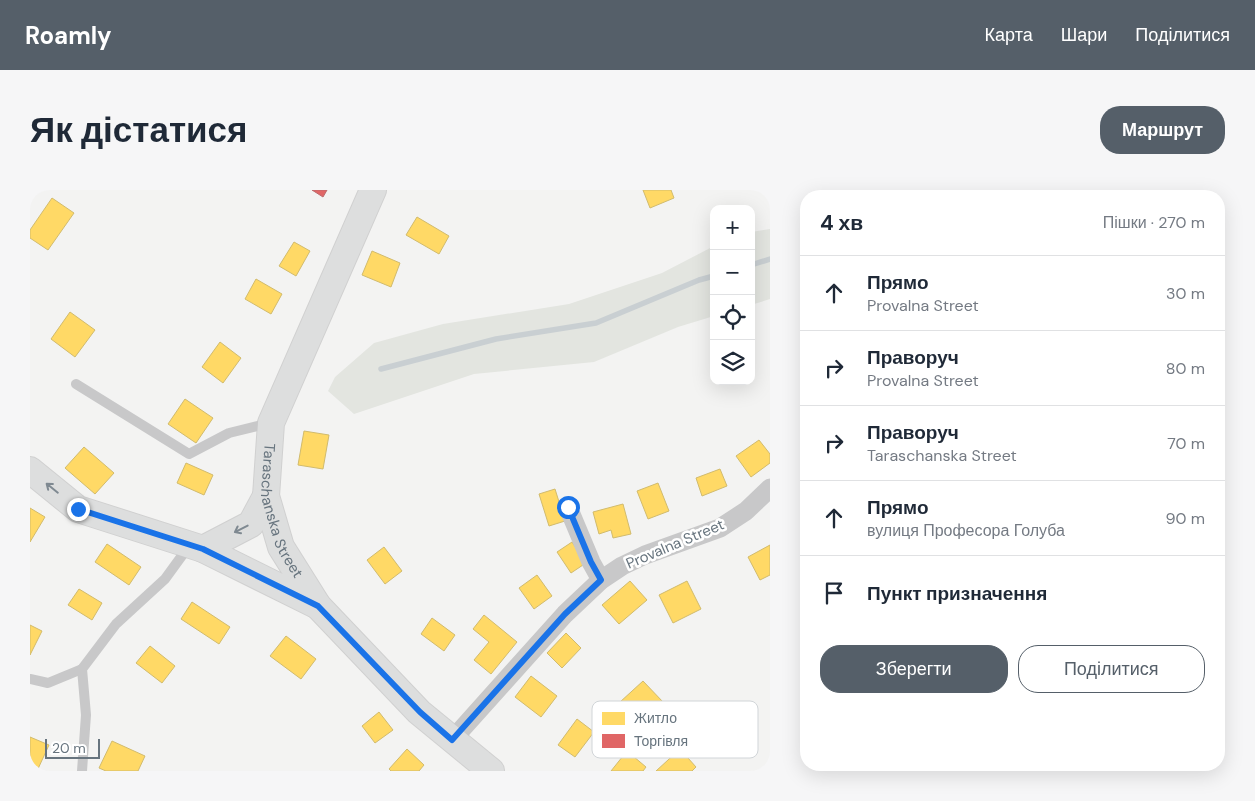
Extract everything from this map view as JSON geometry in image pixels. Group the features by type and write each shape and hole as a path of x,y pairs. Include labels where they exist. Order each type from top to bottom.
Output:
{"main road":[{"name":"Taraschanska Street","path":"373,190 271,423 266,496 281,547 318,606 420,712 491,771"},
{"path":"30,470 78,509 196,547 318,606"},
{"path":"196,547 251,524 266,496"}],"street":[{"name":"Provalna Street","path":"452,740 565,614 601,580 622,566 645,555 720,528 746,511 770,488"},
{"path":"568,507 591,562 601,580"}],"lane":[{"path":"76,384 189,454 229,433 271,423"},
{"path":"30,679 48,683 82,669 116,624 165,579 196,547"},
{"path":"82,669 86,715 82,771"}],"shaded area":[{"path":"770,229 770,299 755,304 755,250 755,231"},
{"path":"710,248 710,317 678,327 594,362 474,374 354,414 328,391 335,377 374,343 443,324 569,304 662,273"}],"building: Житло":[{"path":"643,190 671,190 674,198 650,208"},
{"path":"52,198 74,213 48,250 30,238 30,230"},
{"path":"417,217 449,236 439,254 406,235"},
{"path":"294,242 310,251 296,276 279,266"},
{"path":"372,251 400,263 391,287 362,275"},
{"path":"256,279 282,294 271,314 245,299"},
{"path":"70,312 95,330 75,357 51,339"},
{"path":"220,342 241,358 223,383 202,367"},
{"path":"185,399 213,418 196,443 168,424"},
{"path":"304,431 329,435 323,469 298,465"},
{"path":"759,440 770,454 770,463 751,477 736,456"},
{"path":"84,447 114,473 95,494 65,468"},
{"path":"186,463 213,475 204,495 177,483"},
{"path":"720,469 727,486 702,496 696,478"},
{"path":"658,483 669,511 648,519 637,491"},
{"path":"555,489 565,521 549,526 539,494"},
{"path":"623,504 631,534 613,538 611,530 599,534 593,512"},
{"path":"30,508 45,517 30,542"},
{"path":"572,542 586,563 571,573 557,552"},
{"path":"107,544 141,567 129,585 95,562"},
{"path":"770,545 770,575 760,580 748,557"},
{"path":"384,547 402,571 385,584 367,560"},
{"path":"537,575 552,596 534,609 519,588"},
{"path":"630,581 647,600 619,624 602,605"},
{"path":"687,581 701,609 673,623 659,595"},
{"path":"79,589 102,603 92,620 68,605"},
{"path":"192,602 230,627 219,644 181,619"},
{"path":"484,615 517,642 491,674 474,660 489,642 473,629"},
{"path":"432,618 455,635 444,651 421,634"},
{"path":"30,625 42,631 30,655"},
{"path":"566,633 581,648 562,668 547,653"},
{"path":"286,636 316,659 301,679 270,656"},
{"path":"150,646 175,666 162,683 136,663"},
{"path":"531,676 557,696 541,717 515,697"},
{"path":"643,681 662,701 621,701"},
{"path":"379,712 393,730 375,743 362,726"},
{"path":"577,719 592,730 592,735 575,757 558,745"},
{"path":"30,737 49,745 37,771 30,771"},
{"path":"112,741 145,756 138,771 106,771 99,768"},
{"path":"407,749 424,765 419,771 391,771 389,769"},
{"path":"621,758 635,758 646,767 643,771 611,771"},
{"path":"670,758 688,758 696,767 692,771 656,771"}],"building: Торгівля":[{"path":"312,190 327,190 323,197"}],"waterway":[{"path":"755,264 770,259"},
{"path":"381,369 496,339 596,323 710,277"}],"route":[{"path":"78,509 203,549 318,606 420,712 452,740 565,614 601,580 591,562 568,507"}]}
